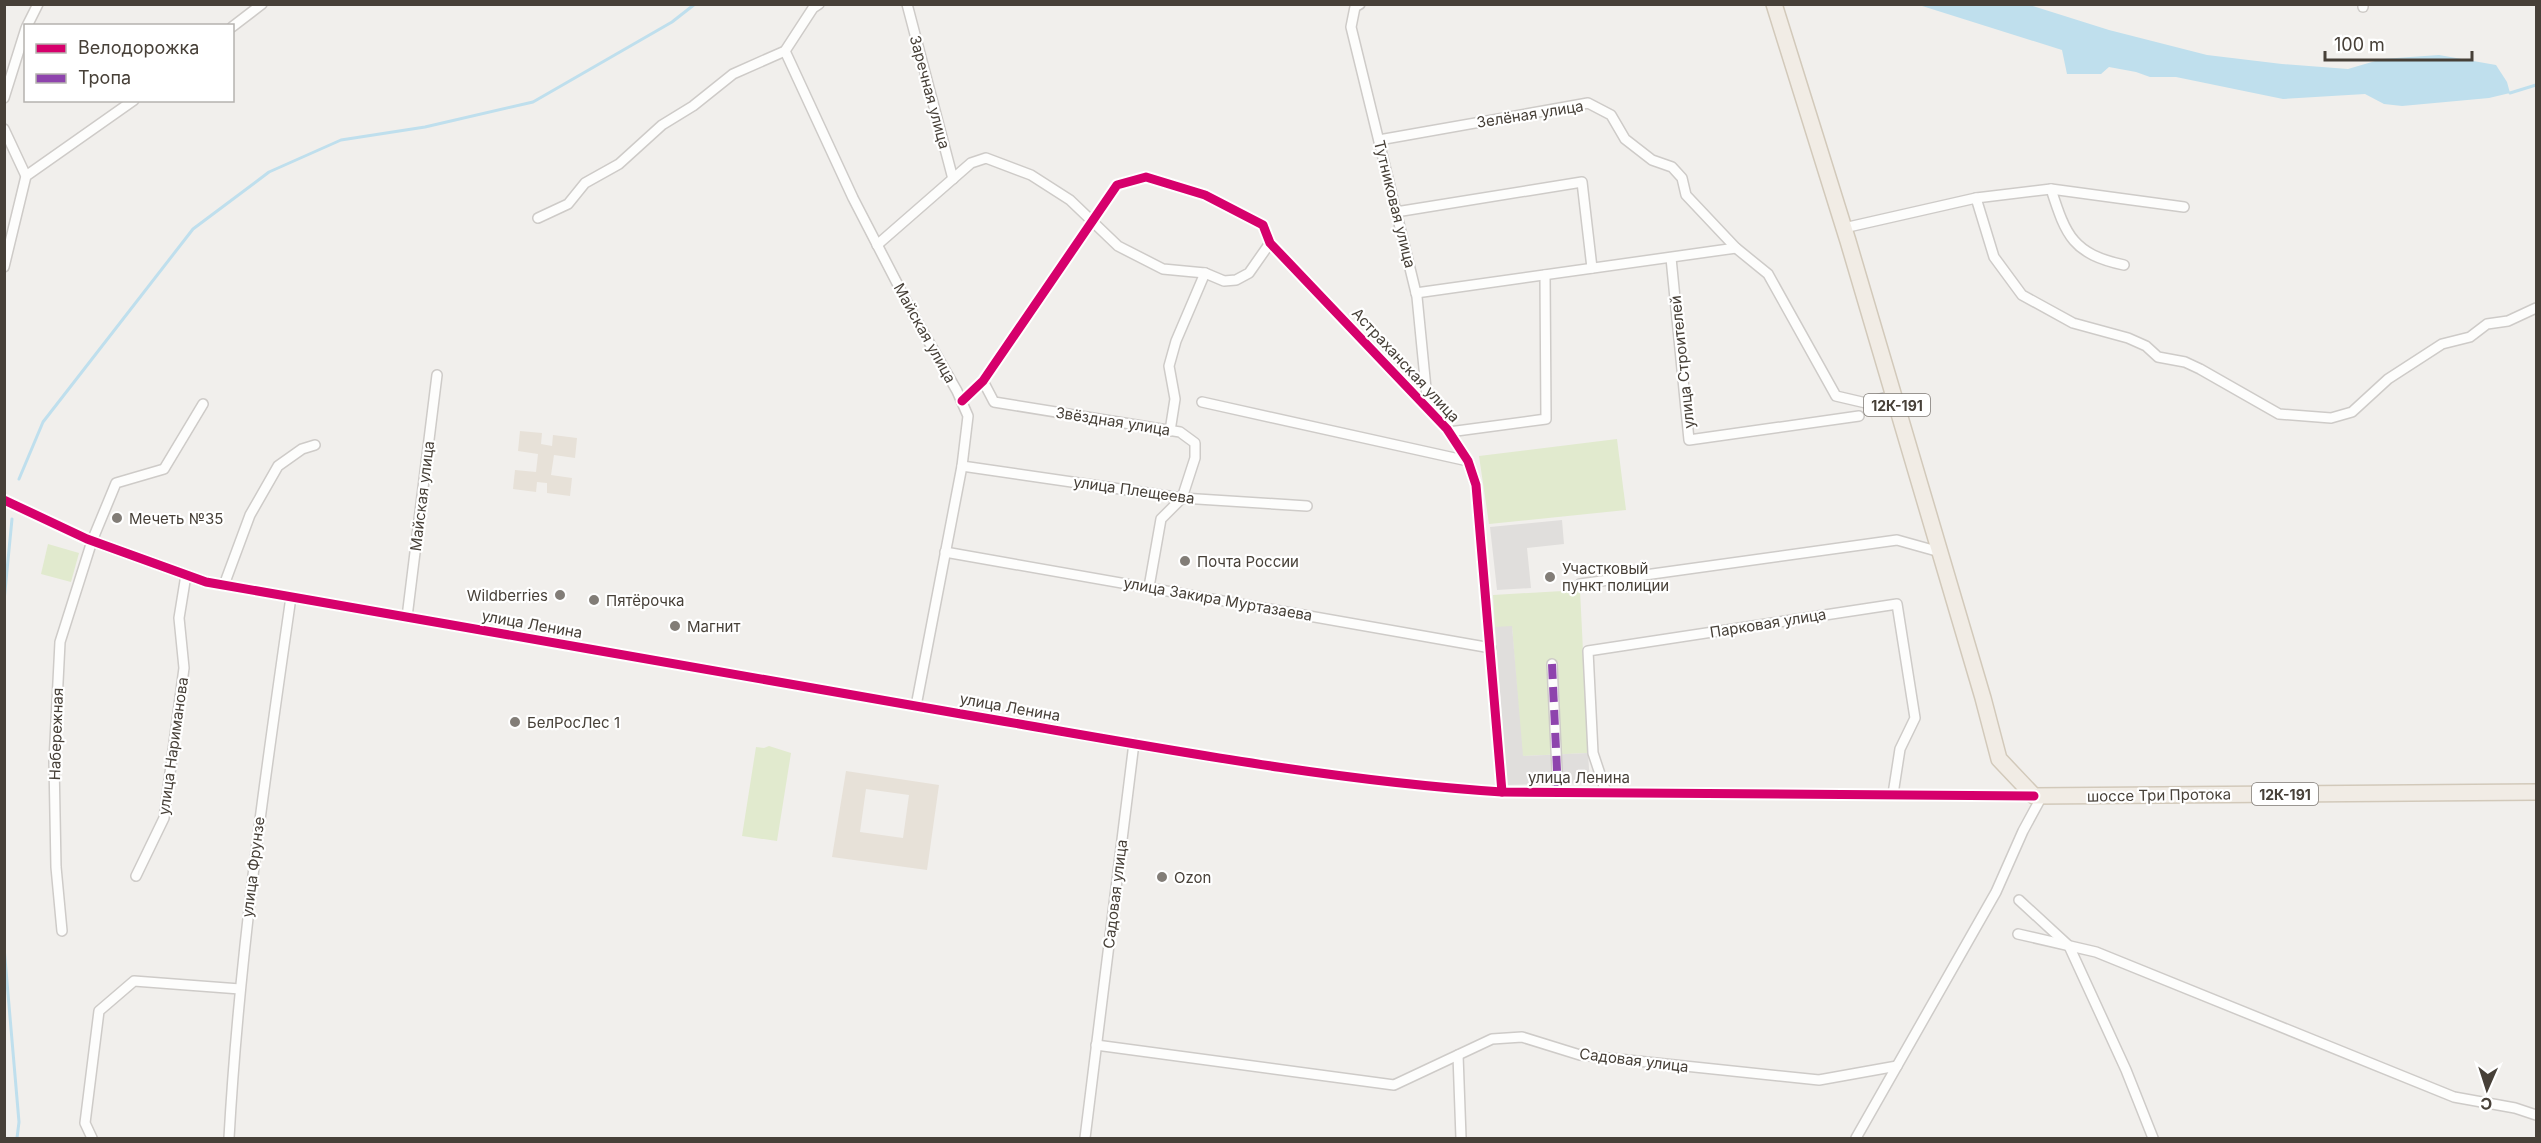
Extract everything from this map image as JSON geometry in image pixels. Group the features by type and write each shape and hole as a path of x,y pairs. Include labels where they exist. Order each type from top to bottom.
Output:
{"main road":[{"name":"12К-191","path":"1774,4 1894,395 1999,759 2038,796"},
{"name":"шоссе Три Протока","path":"2038,796 2536,792"}],"street":[{"path":"28,24 38,4"},
{"path":"234,25 262,4"},
{"path":"538,218 568,204 585,183 619,164 662,125 693,106 733,74 784,51 813,8 819,4"},
{"name":"Заречная улица","path":"907,4 953,179"},
{"name":"Тутниковая улица","path":"1360,4 1355,7 1351,27 1416,293 1428,409"},
{"path":"4,98 24,33"},
{"name":"Майская улица","path":"784,51 853,198 968,416 962,466 916,706"},
{"path":"26,176 131,102"},
{"name":"Зелёная улица","path":"1379,140 1588,103 1611,115 1625,139 1652,160 1672,167 1682,178 1686,195 1736,249 1768,274 1836,396 1866,404 1894,395"},
{"path":"4,129 26,176 4,267"},
{"path":"877,245 971,164 986,158 1031,175 1070,200 1118,246 1163,269 1205,273 1224,280 1236,280 1249,273 1270,243"},
{"name":"Астраханская улица","path":"962,401 983,381 1117,185 1146,177 1205,195 1263,225 1270,243 1449,432 1468,461 1476,485 1502,792"},
{"path":"1396,212 1582,182 1592,268"},
{"path":"1844,228 1976,198 2051,189 2184,207"},
{"path":"2051,189 2063,227 2077,245 2098,260 2124,265"},
{"path":"1976,198 1994,257 2022,295 2073,323 2128,338 2146,346 2158,357 2185,362 2278,414 2331,418 2352,412 2388,379 2442,344 2470,337 2487,324 2508,321 2536,308"},
{"path":"1416,293 1736,249"},
{"name":"улица Строителей","path":"1671,258 1689,440 1858,416"},
{"path":"1170,431 1175,399 1169,366 1176,341 1205,273"},
{"path":"1449,432 1546,419 1545,275"},
{"name":"Майская улица","path":"407,617 437,375"},
{"name":"Звёздная улица","path":"983,381 994,402 1180,432 1195,443 1195,458 1182,498"},
{"path":"1202,402 1468,461"},
{"name":"Набережная","path":"62,932 56,867 54,762 60,642 92,541 116,483 164,469 203,405"},
{"path":"224,585 250,515 278,466 302,449 315,445"},
{"name":"улица Плещеева","path":"962,466 1182,498 1307,506"},
{"path":"1149,586 1161,519 1182,498"},
{"name":"улица Ленина","path":"4,500 92,541 186,575 224,585 916,706 1299,770 1448,788 1502,792 2038,796"},
{"path":"1580,584 1897,540 1940,552"},
{"name":"улица Закира Муртазаева","path":"945,552 1149,586 1491,648"},
{"name":"улица Нариманова","path":"136,876 164,819 184,668 179,618 186,575"},
{"name":"улица Фрунзе","path":"229,1138 240,990 262,795 291,597"},
{"name":"Парковая улица","path":"1606,792 1593,753 1588,651 1897,604 1915,718 1900,749 1893,794"},
{"path":"1552,664 1558,792"},
{"name":"Садовая улица","path":"1085,1138 1134,743"},
{"path":"1856,1138 1996,892 2038,796"},
{"path":"2019,900 2069,946 2126,1070 2153,1138"},
{"path":"2018,933 2096,952 2454,1097 2515,1108 2536,1115"},
{"path":"92,1138 85,1123 99,1011 134,981 240,990"},
{"name":"Садовая улица","path":"1096,1045 1394,1085 1492,1039 1522,1037 1580,1055 1819,1080 1897,1066"},
{"path":"1458,1055 1461,1138"}],"shaded area":[{"path":"520,431 542,433 541,444 552,446 553,435 577,438 575,458 554,455 551,475 572,478 570,496 547,493 547,483 537,482 536,492 513,489 515,470 536,472 538,454 518,451"},
{"path":"1562,520 1564,544 1527,548 1531,588 1497,590 1490,527"},
{"path":"1512,626 1523,756 1588,753 1590,783 1507,785 1495,627"},
{"path":"846,771 939,785 927,870 832,857","holes":["866,789 909,795 903,838 860,832"]}],"green space":[{"path":"1617,439 1626,510 1489,524 1479,456"},
{"path":"48,544 79,553 71,582 41,574"},
{"path":"1580,590 1588,753 1522,756 1512,627 1495,627 1493,595"},
{"path":"769,746 791,753 777,841 742,836 756,747"}],"water":[{"path":"1919,5 2030,5 2109,30 2207,55 2282,64 2348,69 2382,59 2439,55 2496,65 2507,82 2510,93 2489,98 2402,106 2384,104 2365,94 2283,99 2176,77 2150,77 2109,67 2101,74 2067,74 2062,50"}],"waterway":[{"path":"19,479 43,422 193,229 269,172 341,140 425,127 533,102 672,22 695,4"},
{"path":"2510,93 2536,85"},
{"path":"4,601 12,519"},
{"path":"4,947 19,1122 17,1138"}],"marked path":[{"path":"1552,664 1558,792"}],"cycle path":[{"path":"962,401 983,381 1117,185 1146,177 1205,195 1263,225 1270,243 1447,429 1468,461 1476,485 1502,792"},
{"path":"4,500 87,539 206,582 1100,738 1300,770 1502,792 2034,796"}],"place":[{"name":"Мечеть №35","path":"117,518"},
{"name":"Почта России","path":"1185,561"},
{"name":"Участковый пункт полиции","path":"1550,577"},
{"name":"Wildberries","path":"560,595"},
{"name":"Пятёрочка","path":"594,600"},
{"name":"Магнит","path":"675,626"},
{"name":"БелРосЛес 1","path":"515,722"},
{"name":"Ozon","path":"1162,877"}]}
